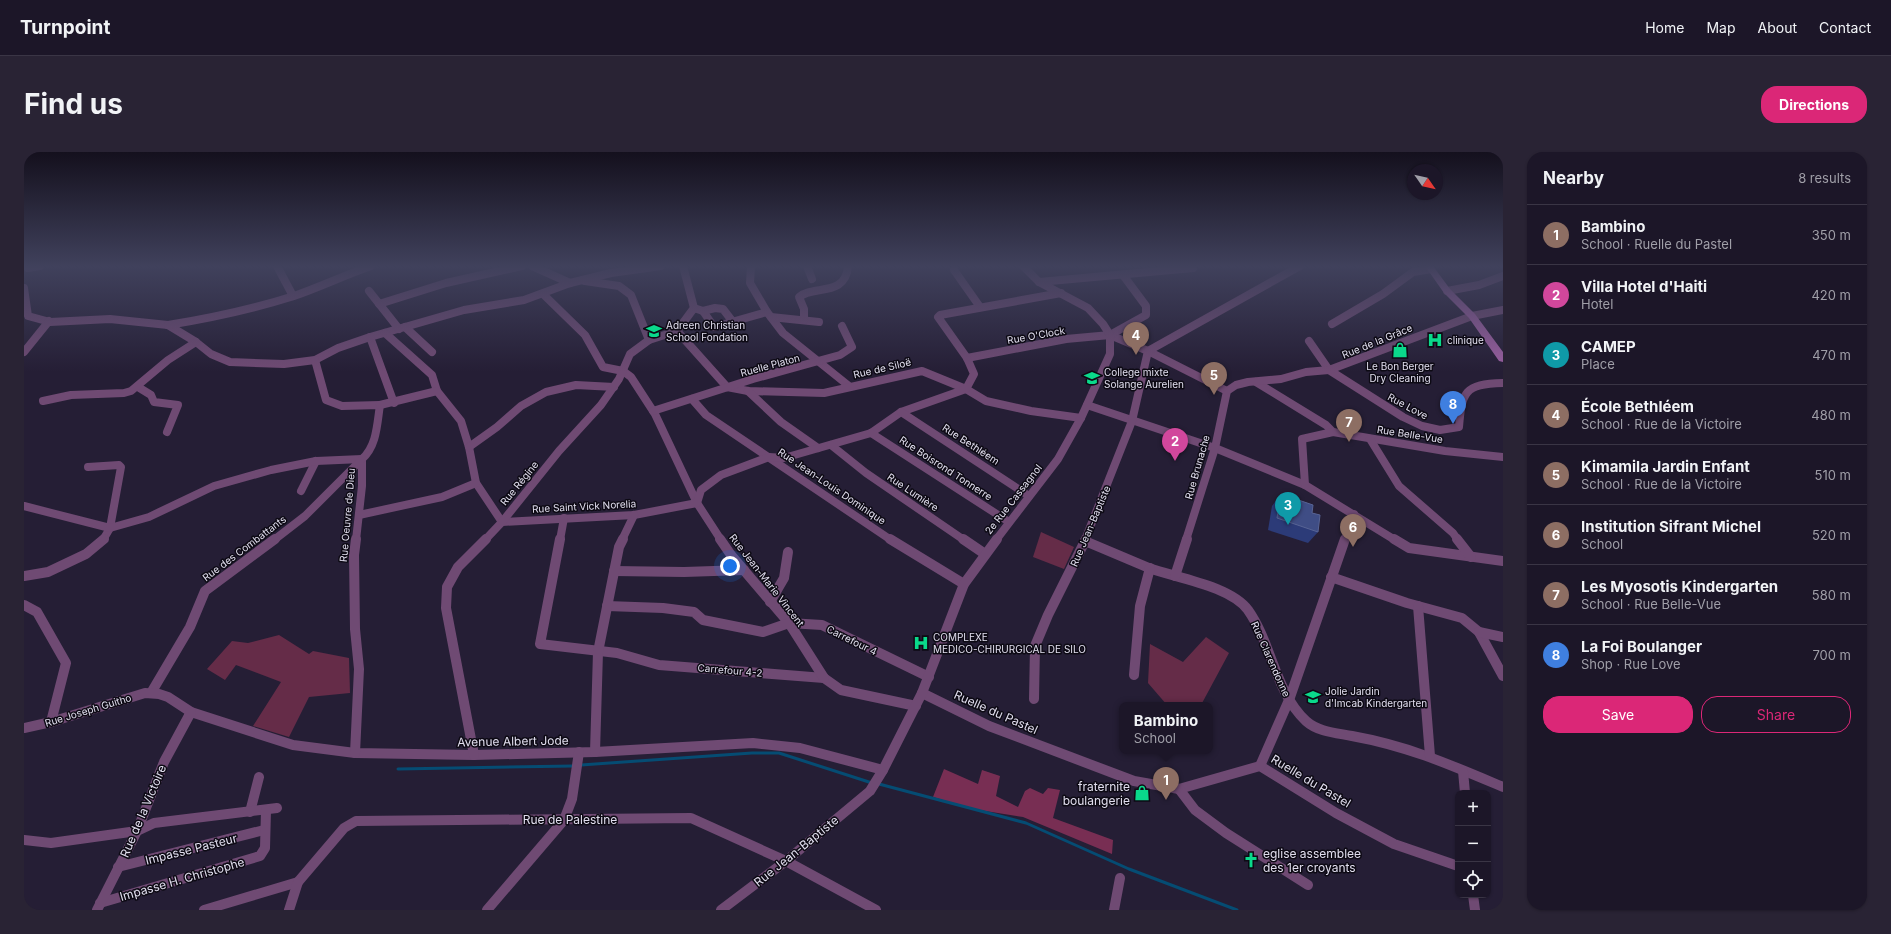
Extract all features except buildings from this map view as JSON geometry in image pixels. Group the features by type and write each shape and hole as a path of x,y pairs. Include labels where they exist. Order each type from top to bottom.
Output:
{"street":[{"path":"25,303 28,316 38,320 110,319 168,325 234,312 273,301"},
{"path":"377,301 402,328 432,352"},
{"path":"379,304 387,301"},
{"path":"168,325 196,342 211,354 230,362 284,364 315,360 338,348 370,337 464,310 516,301"},
{"path":"551,301 585,334 603,367 624,371"},
{"path":"634,301 649,340"},
{"path":"692,301 694,308"},
{"path":"761,301 783,333 849,386"},
{"path":"801,301 804,309 804,320"},
{"path":"976,301 980,307"},
{"path":"697,503 702,490 721,475 769,457 784,458 871,433 901,412 966,389 974,374 967,358 938,318 941,315 1013,301"},
{"path":"1076,301 1088,308 1103,324 1110,335 1148,351 1227,392 1236,385 1256,382"},
{"path":"1110,335 1146,315 1146,306 1143,301"},
{"path":"1148,351 1237,301"},
{"path":"1332,324 1370,301"},
{"path":"1457,301 1472,316 1503,359"},
{"path":"694,308 703,311 715,308 723,309 733,322"},
{"path":"694,308 677,331 727,387"},
{"name":"Rue de la Grâce","path":"1256,382 1281,379 1306,372 1329,370 1367,357 1420,335 1472,316 1503,310"},
{"path":"703,311 714,327 769,315 819,322"},
{"path":"24,352 32,340 49,321"},
{"name":"Ruelle Platon","path":"653,411 727,387 818,362 851,349 852,347 842,326"},
{"name":"Rue Régine","path":"474,755 446,608 447,587 458,566 502,522 559,451 601,405 624,371 630,354 649,340 677,331"},
{"path":"385,333 432,375 437,392 461,421 476,483 502,522"},
{"name":"Rue O'Clock","path":"967,358 1066,339 1110,335"},
{"name":"2e Rue Cassagnol","path":"881,774 916,706 929,677 964,584 1008,522 1058,459 1087,406 1110,354 1110,335"},
{"path":"370,337 394,403"},
{"path":"1309,341 1329,370"},
{"path":"43,401 71,395 124,394 138,386 168,360 196,342"},
{"name":"Rue Jean-Baptiste","path":"1034,699 1035,646 1048,615 1085,541 1132,421 1148,351"},
{"path":"315,360 326,400 342,406 394,403 437,392"},
{"name":"Rue Love","path":"1329,370 1403,417 1422,426 1440,430 1459,427 1462,399 1472,389 1487,383 1503,382"},
{"name":"Rue Jean-Marie Vincent","path":"624,371 631,377 653,411 697,503 731,555 809,652 824,678"},
{"name":"Rue de Siloë","path":"727,387 748,391 824,393 849,386 916,371 922,371 966,389 986,401 1031,411 1081,418"},
{"path":"754,379 760,391"},
{"name":"Rue Belle-Vue","path":"1256,382 1326,425 1333,432 1445,451 1503,457"},
{"path":"468,447 497,427 521,406 546,392 576,385 614,387"},
{"path":"138,386 151,395 154,402 178,405 167,432"},
{"path":"748,391 759,404 787,428 818,448"},
{"name":"Rue Brunache","path":"1175,576 1215,448 1227,392"},
{"name":"Rue Jean-Louis Dominique","path":"692,399 706,415 882,534 964,584"},
{"name":"Rue Oeuvre de Dieu","path":"355,753 359,669 355,630 354,555 362,486 362,459 370,452 374,442 380,405"},
{"path":"1087,406 1215,448 1305,485 1409,548 1503,561"},
{"name":"Rue Bethléem","path":"901,412 1029,496"},
{"path":"1305,485 1302,439 1333,432"},
{"name":"Rue Boisrond Tonnerre","path":"871,433 1008,522"},
{"path":"1370,439 1399,486 1453,533 1471,557"},
{"name":"Rue Lumière","path":"831,445 866,473 985,554"},
{"path":"24,506 110,528 149,517 214,486 271,470 316,461 362,459"},
{"name":"Rue des Combattants","path":"151,693 190,627 208,587 242,564 305,516 362,459"},
{"path":"301,490 316,461"},
{"path":"24,576 48,572 86,554 102,542 110,528 122,468 119,465 88,467"},
{"path":"359,515 442,497 476,483"},
{"name":"Rue Saint Vick Norelia","path":"502,522 634,516 697,503"},
{"path":"1260,766 1289,700 1354,514"},
{"path":"595,752 598,652 619,547 634,516"},
{"name":"Carrefour 4-2","path":"564,518 540,644 598,652 617,653 659,664 824,678"},
{"name":"Rue Clarendonne","path":"1085,541 1150,568 1222,591 1238,599 1248,610 1261,634 1289,700 1307,722 1325,731 1386,742 1430,756 1503,788"},
{"path":"770,602 782,585 786,575 788,552"},
{"path":"1134,675 1140,606 1150,568"},
{"path":"614,571 684,572 744,570"},
{"path":"1331,577 1418,606 1436,610 1468,622 1479,632 1503,676"},
{"path":"24,605 36,612 66,663 51,722"},
{"name":"Carrefour 4","path":"607,606 663,608 694,612 703,620 763,632 788,624 822,625 929,677"},
{"path":"1418,606 1430,756"},
{"path":"1479,632 1503,637"},
{"path":"824,678 841,690 916,706"},
{"name":"Avenue Albert Jode","path":"151,693 168,697 191,712 293,745 355,753 474,755 595,752 753,743 800,748 881,774"},
{"name":"Rue Joseph Guitho","path":"24,728 51,722 151,693"},
{"name":"Ruelle du Pastel","path":"922,693 989,726 1134,781 1179,789 1260,766 1336,813 1394,844 1455,865"},
{"name":"Rue de la Victoire","path":"99,906 137,831 164,762 191,712"},
{"path":"487,910 564,820 572,799 579,752"},
{"path":"1463,771 1464,790"},
{"name":"Rue Jean-Baptiste","path":"721,910 786,861 870,791 881,774"},
{"path":"250,812 259,777"},
{"path":"1179,789 1195,810 1226,834 1308,885"},
{"path":"24,840 51,843 137,831 154,823 271,809 264,830"},
{"name":"Rue de Palestine","path":"289,910 298,882 344,828 356,821 691,818 786,861 876,910"},
{"name":"Impasse H. Christophe","path":"99,906 257,857 262,854 265,848 264,830"},
{"name":"Impasse Pasteur","path":"118,867 264,830"},
{"path":"1114,910 1120,878"},
{"path":"204,910 298,882"},
{"path":"1473,898 1475,910"}],"shaded area":[{"path":"1041,532 1074,547 1064,569 1033,557"},
{"path":"279,635 309,654 313,651 349,658 350,693 309,697 289,737 253,726 281,682 236,665 225,680 207,669 232,641 248,643"},
{"path":"1206,637 1229,653 1203,702 1164,702 1148,683 1150,644 1183,662"},
{"path":"944,769 978,784 982,770 1000,776 996,796 1018,807 1025,791 1030,788 1043,794 1048,788 1060,790 1053,818 1113,840 1112,854 1023,817 973,809 933,797"}],"waterway":[{"path":"581,765 752,753 779,753 872,783"},
{"path":"398,769 573,766"},
{"path":"879,784 1026,823 1129,869 1237,910"}],"place":[{"name":"Adreen Christian School Fondation","path":"654,331"},
{"name":"clinique","path":"1435,340"},
{"name":"Le Bon Berger Dry Cleaning","path":"1400,350"},
{"name":"École Bethléem","path":"1136,355"},
{"name":"College mixte Solange Aurelien","path":"1092,378"},
{"name":"Kimamila Jardin Enfant","path":"1214,395"},
{"name":"La Foi Boulanger","path":"1453,424"},
{"name":"Les Myosotis Kindergarten","path":"1349,442"},
{"name":"Villa Hotel d'Haiti","path":"1175,461"},
{"name":"CAMEP","path":"1288,525"},
{"name":"Institution Sifrant Michel","path":"1353,547"},
{"name":"COMPLEXE MEDICO-CHIRURGICAL DE SILO","path":"921,643"},
{"name":"Jolie Jardin d'Imcab Kindergarten","path":"1313,697"},
{"name":"fraternite boulangerie","path":"1142,793"},
{"name":"Bambino","path":"1166,800"},
{"name":"eglise assemblee des 1er croyants","path":"1251,860"}]}
